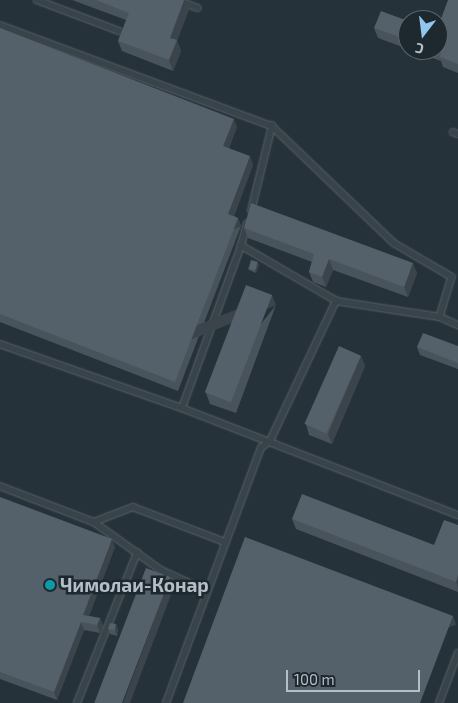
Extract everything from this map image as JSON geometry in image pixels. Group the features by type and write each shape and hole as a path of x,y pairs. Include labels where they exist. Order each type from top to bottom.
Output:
{"lane":[{"path":"37,0 119,31"},
{"path":"177,0 198,8"},
{"path":"0,26 272,126 394,243 452,277 440,317"},
{"path":"182,408 242,246 272,126"},
{"path":"242,246 336,301 440,317 458,325"},
{"path":"166,703 261,448 270,441 336,301"},
{"path":"0,344 182,408 458,515"},
{"path":"0,486 94,522 160,570 207,590"},
{"path":"94,522 133,508 225,542"},
{"path":"77,703 137,553"},
{"path":"439,703 458,652"}],"building":[{"path":"96,0 184,0 170,38 177,40 169,60 118,41 129,13"},
{"path":"448,0 458,0 458,64 448,60 448,10 444,10"},
{"path":"381,11 398,17 398,36 374,28"},
{"path":"0,28 234,119 223,146 250,156 228,214 238,218 175,382 0,314"},
{"path":"251,203 413,263 404,287 329,259 322,277 309,272 314,254 244,228"},
{"path":"251,260 258,262 255,271 249,269"},
{"path":"246,285 272,295 231,402 205,392"},
{"path":"423,333 458,346 458,363 417,347"},
{"path":"339,346 361,356 326,433 304,424"},
{"path":"302,494 434,545 444,520 458,525 458,575 456,582 292,519"},
{"name":"Чимолаи-Конар","path":"0,497 112,539 83,615 100,618 97,625 81,622 54,692 0,672"},
{"path":"245,537 453,616 420,703 183,703"},
{"path":"146,568 170,577 122,703 94,702"},
{"path":"110,623 116,624 115,630 108,629"}],"place":[{"name":"Чимолаи-Конар","path":"50,585"}]}
